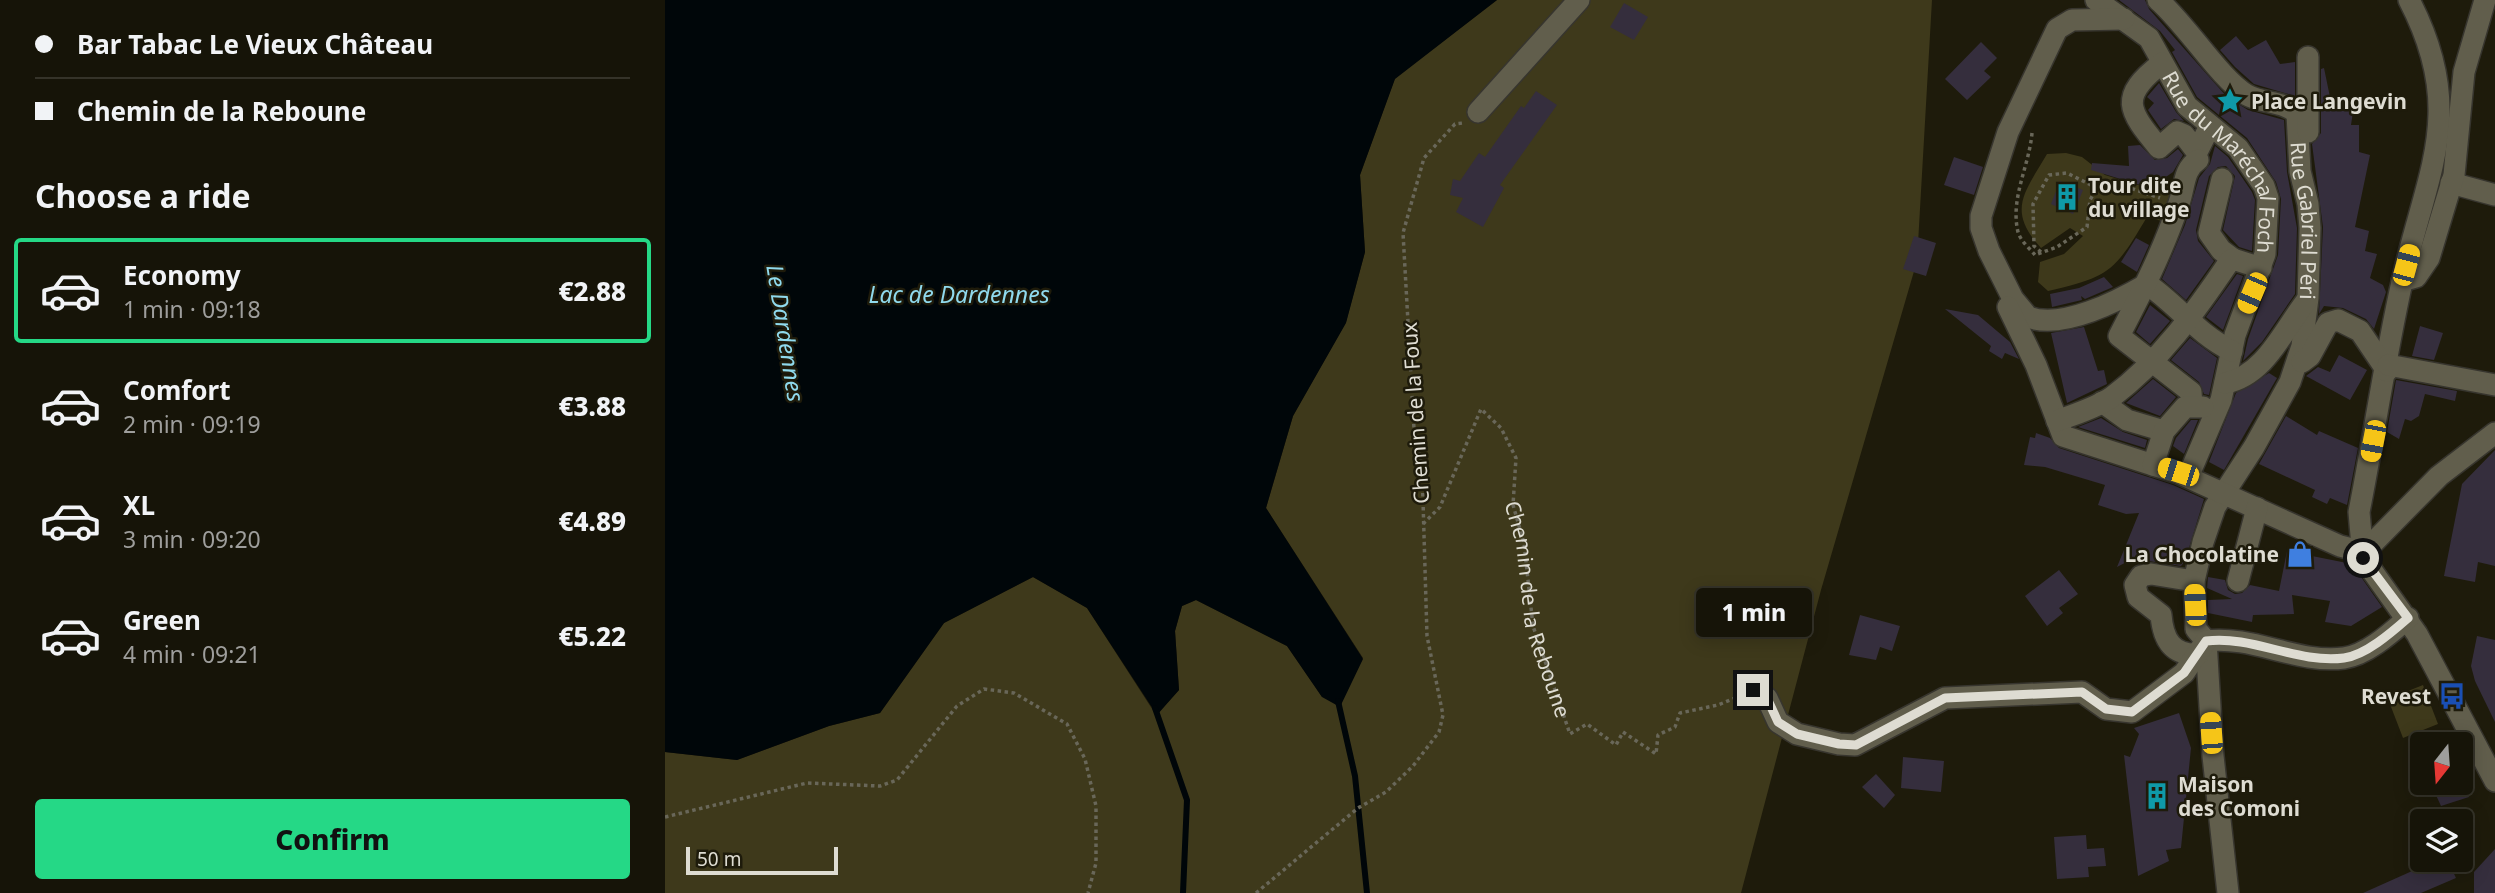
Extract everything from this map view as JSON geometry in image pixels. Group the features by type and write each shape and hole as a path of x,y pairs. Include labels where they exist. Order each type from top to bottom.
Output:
{"street":[{"path":"1478,112 1579,0"},
{"name":"Rue Gabriel Péri","path":"2158,0 2241,90 2257,99 2294,110 2299,120 2300,171 2307,198 2308,298 2297,364 2254,447 2223,494 2203,542 2194,581 2196,629 2202,647 2229,892"},
{"path":"2409,0 2430,48 2439,97 2439,134 2433,172 2402,281 2388,368 2359,512 2364,552 2369,567 2408,618 2495,781"},
{"path":"2402,281 2416,277 2425,266 2458,160 2464,72 2485,0"},
{"name":"Rue du Maréchal Foch","path":"2100,1 2149,38 2187,106 2238,148 2264,186 2269,204 2267,242 2261,268 2238,325 2223,392 2187,477"},
{"path":"2124,19 2066,22 2049,44 2008,132 1983,203 1981,228 2013,299 2028,317 2055,319 2097,310 2147,284"},
{"path":"2300,171 2308,135 2308,57"},
{"path":"2162,62 2139,85 2131,108 2159,148 2177,132 2184,135 2204,168 2222,179 2245,180 2258,177"},
{"path":"2192,406 2191,392 2119,335 2147,284 2174,219 2188,169 2198,156 2210,126"},
{"path":"2222,179 2210,233 2221,250 2233,259 2261,268"},
{"path":"2451,183 2495,195"},
{"path":"2269,204 2307,198"},
{"path":"2060,428 2097,404 2151,361 2188,321 2233,259"},
{"path":"1998,268 1998,287 2020,328 2060,428 2187,477 2364,552"},
{"path":"2147,284 2175,303 2188,321 2206,337 2232,351"},
{"path":"2153,465 2164,431 2182,409 2223,392 2269,355 2308,298"},
{"path":"2297,364 2310,356 2328,323 2338,320 2360,331 2388,368 2495,385"},
{"path":"2097,404 2127,420 2164,431"},
{"path":"2364,552 2439,477 2495,433"},
{"path":"2238,581 2257,508"},
{"path":"2194,581 2151,574 2141,576 2136,585 2138,597 2161,615 2162,633 2169,645 2187,655 2202,647 2240,640 2289,652 2346,658 2372,645 2408,618"},
{"path":"1753,690 1767,698 1778,722 1797,734 1839,744 1856,745 1945,698 2082,692 2106,709 2132,712 2184,673 2202,647"}],"path":[{"name":"Chemin de la Foux","path":"1256,893 1358,808 1386,792 1413,766 1439,732 1443,715 1427,636 1422,467 1414,429 1403,233 1424,158 1455,124 1462,124 1478,112"},
{"path":"2032,128 2027,167 2016,192 2018,234 2035,255 2087,227 2090,200 2097,188"},
{"path":"2042,252 2034,246 2033,204 2049,175 2067,173 2097,188 2118,184 2157,194 2163,200 2159,215 2174,219"},
{"name":"Chemin de la Reboune","path":"1422,525 1440,506 1481,409 1501,428 1516,458 1513,505 1524,542 1533,626 1570,734 1587,724 1616,745 1623,732 1656,754 1658,735 1675,727 1680,713 1718,705 1753,690"},
{"path":"665,817 807,783 880,786 897,780 957,705 984,689 1014,693 1067,724 1085,759 1096,806 1096,863 1088,893"}],"shaded area":[{"path":"1497,0 1932,0 1917,261 1821,590 1741,893 665,893 665,752 737,760 829,726 880,713 944,623 1033,577 1087,608 1156,715 1179,690 1175,631 1182,606 1196,600 1287,646 1322,697 1363,658 1266,508 1293,416 1346,322 1365,252 1360,175 1395,78"},
{"path":"2066,153 2082,157 2105,175 2155,190 2157,179 2179,186 2169,223 2147,217 2127,249 2109,269 2085,281 2048,291 2038,282 2040,262 2064,254 2083,236 2070,228 2041,248 2024,223 2023,201 2026,190 2047,154"},
{"path":"2423,685 2438,724 2418,732 2410,732 2410,735 2403,738 2388,699"}],"water":[{"name":"Lac de Dardennes","path":"665,0 1497,0 1395,79 1360,175 1365,252 1346,323 1293,416 1266,508 1363,659 1340,707 1322,697 1287,646 1196,600 1182,606 1175,631 1179,690 1157,715 1087,608 1033,577 944,623 880,713 829,726 737,760 665,752"}],"building":[{"path":"2119,0 2145,0 2149,9 2227,97 2248,110 2284,120 2287,172 2297,228 2295,294 2262,342 2243,361 2248,339 2278,255 2281,199 2276,182 2247,138 2197,97 2172,52 2175,50 2160,31"},
{"path":"1624,3 1648,17 1634,40 1610,27"},
{"path":"2236,36 2248,50 2266,40 2280,64 2295,62 2295,96 2254,84 2235,67 2220,50"},
{"path":"1981,42 1997,58 1984,71 1991,77 1967,100 1945,79"},
{"path":"2324,68 2331,102 2354,105 2351,125 2359,125 2359,152 2370,155 2355,227 2369,231 2365,251 2377,254 2370,278 2383,285 2386,292 2374,329 2366,319 2343,308 2324,306 2319,314 2323,227 2312,144 2321,133 2321,69"},
{"path":"2159,83 2184,121 2174,119 2161,129 2148,110 2154,103 2147,97"},
{"path":"1536,91 1557,105 1500,185 1504,188 1483,227 1456,212 1463,198 1450,195 1453,179 1460,181 1479,153 1485,157 1521,106 1524,108"},
{"path":"2140,145 2155,160 2167,158 2178,149 2183,155 2173,172 2150,188 2091,170 2092,163 2129,166 2128,146"},
{"path":"2215,146 2228,157 2255,200 2252,251 2239,247 2223,230 2235,176 2226,166 2218,167 2209,176 2196,230 2198,241 2214,261 2186,300 2162,279 2185,225 2199,178 2210,164"},
{"path":"1954,157 1983,167 1974,195 1944,185"},
{"name":"Tour dite du village","path":"2060,181 2083,190 2073,214 2051,204"},
{"path":"1914,236 1936,243 1926,276 1903,269"},
{"path":"2136,238 2149,245 2137,272 2121,262"},
{"path":"2237,274 2243,276 2223,330 2206,317"},
{"path":"2104,277 2113,287 2085,299 2081,296 2082,300 2052,307 2050,294 2079,288"},
{"path":"2150,305 2170,321 2150,344 2136,332"},
{"path":"1945,309 1978,315 2010,342 2019,359 2005,353 2002,359 1989,351 1991,346"},
{"path":"2420,326 2443,333 2434,360 2412,356"},
{"path":"2084,327 2098,371 2104,370 2107,384 2067,403 2051,333"},
{"path":"2190,338 2217,358 2209,395 2204,394 2199,382 2171,360"},
{"path":"2339,355 2367,370 2350,400 2306,376 2318,367 2330,372"},
{"path":"2269,373 2277,378 2224,470 2209,462 2236,393"},
{"path":"2153,379 2176,397 2160,416 2126,403"},
{"path":"2396,380 2457,391 2455,401 2425,394 2419,416 2411,421 2405,419 2399,439 2387,432"},
{"path":"2286,416 2317,435 2319,431 2358,448 2347,505 2330,498 2327,504 2312,497 2315,490 2259,464"},
{"path":"2101,418 2123,432 2147,440 2145,448 2078,427"},
{"path":"2191,420 2198,420 2184,454 2173,446"},
{"path":"2036,433 2050,438 2059,448 2173,485 2204,499 2185,561 2181,566 2149,561 2138,556 2117,567 2139,513 2126,514 2098,505 2105,485 2045,467 2024,465 2030,437 2035,438"},
{"path":"2495,450 2495,566 2478,562 2475,582 2444,576 2462,484"},
{"path":"2287,551 2352,564 2382,607 2351,626 2325,622 2330,601 2292,595 2294,614 2253,615 2252,622 2208,613 2208,600 2232,599 2207,588 2208,577 2225,580 2228,590 2235,594 2242,593 2250,585 2279,591"},
{"path":"2059,570 2078,594 2059,608 2063,613 2047,626 2025,596"},
{"path":"1860,615 1900,626 1892,651 1880,647 1876,660 1849,655"},
{"path":"2477,636 2495,640 2495,722 2475,681 2471,666"},
{"name":"Maison des Comoni","path":"2179,713 2191,748 2181,848 2166,850 2169,861 2138,876 2124,755 2130,757 2139,734 2134,728"},
{"path":"1903,757 1944,761 1941,792 1901,788"},
{"path":"1876,774 1895,795 1884,808 1862,787"},
{"path":"2436,795 2469,797 2441,806"},
{"path":"2086,835 2087,849 2104,848 2106,866 2088,867 2089,877 2057,879 2054,837"},
{"path":"2495,849 2495,893 2474,893 2474,872"},
{"path":"2410,872 2453,872 2456,878 2421,893 2363,893"}],"waterway":[{"path":"1338,701 1355,776 1367,893"},
{"path":"1155,708 1187,800 1183,893"}],"place":[{"name":"Place Langevin","path":"2230,101"},
{"name":"Tour dite du village","path":"2067,197"},
{"name":"La Chocolatine","path":"2300,554"},
{"name":"Revest","path":"2452,696"},
{"name":"Maison des Comoni","path":"2157,796"}],"route":[{"path":"1753,690 1767,698 1778,722 1797,734 1815,740 1856,745 1945,698 2082,692 2106,709 2132,712 2148,703 2184,673 2195,662 2206,641 2240,640 2326,658 2346,658 2372,645 2408,618 2363,558"}],"water label":[{"name":"Le Dardennes","path":"786,333"}]}
